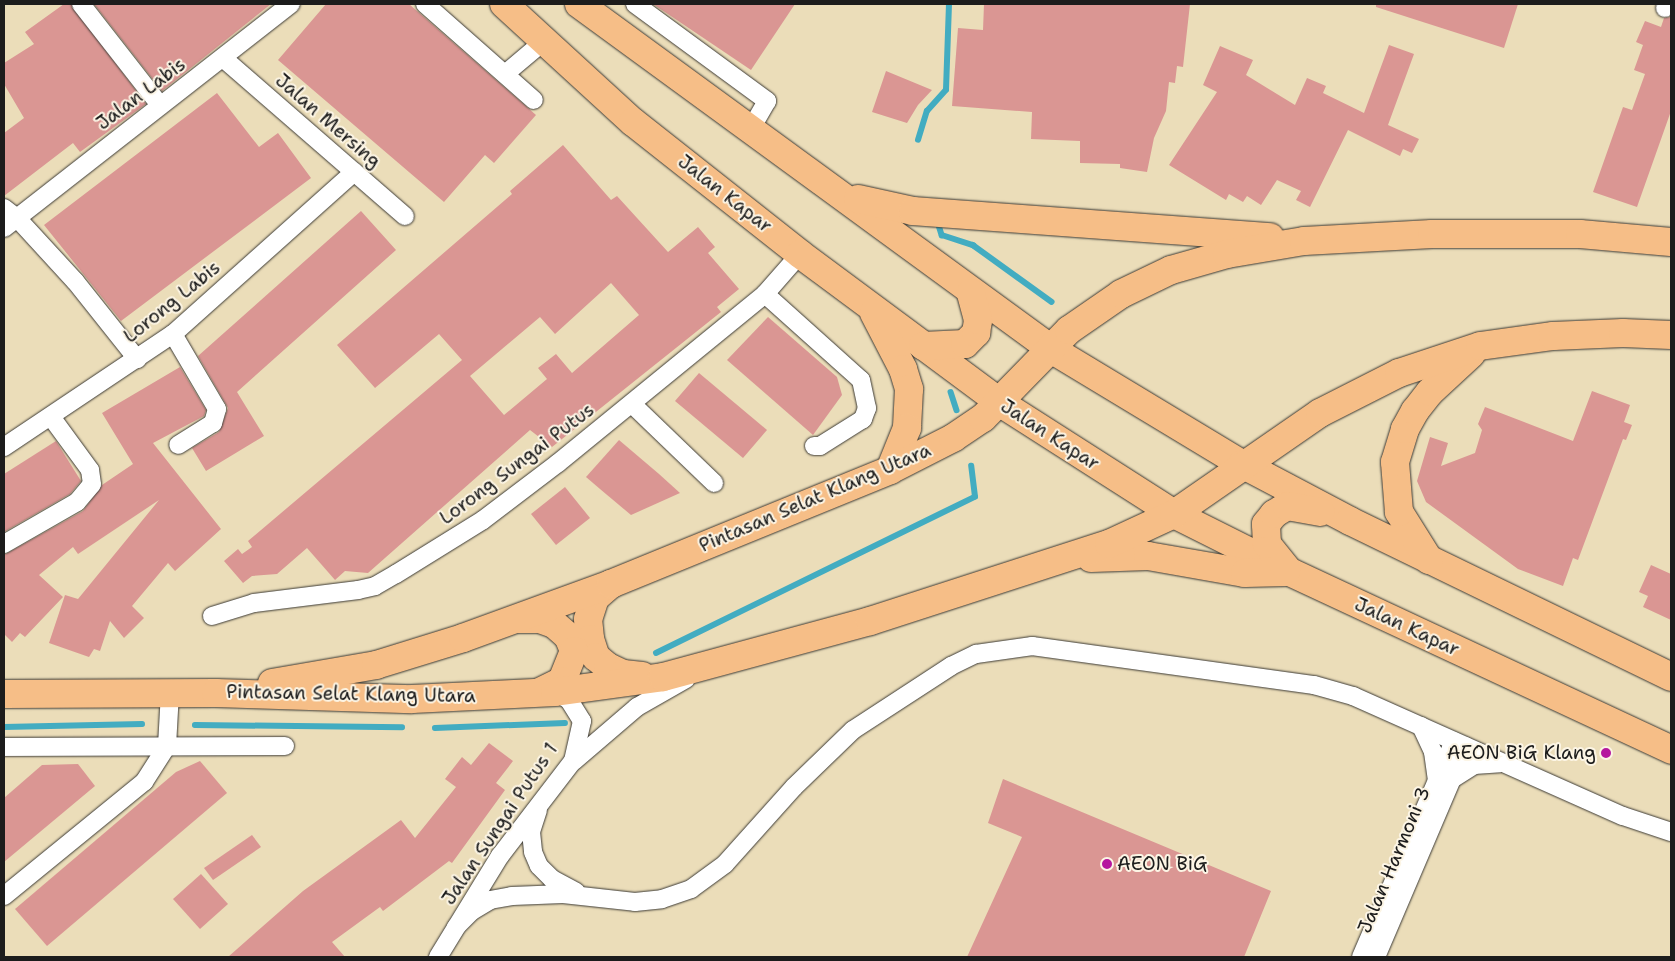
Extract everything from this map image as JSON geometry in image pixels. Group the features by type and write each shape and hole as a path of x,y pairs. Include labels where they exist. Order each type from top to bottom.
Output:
{"highway":[{"name":"Jalan Kapar","path":"504,4 633,122 800,254 999,402 1174,514 1290,572 1671,750"},
{"path":"579,4 847,196 971,292 1051,348 1242,464 1350,521 1671,677"},
{"path":"847,196 913,211 1304,241"},
{"name":"Pintasan Selat Klang Utara","path":"216,693 376,665 463,638 508,619 611,584 890,470 953,438 983,418 1068,330 1121,294 1171,270 1227,254 1304,241 1482,232 1580,234 1671,242"},
{"path":"924,346 966,344 976,332 978,320 971,292"},
{"path":"871,307 903,369 909,388 907,428 890,470"},
{"name":"Pintasan Selat Klang Utara","path":"4,694 216,693 412,699 547,692 663,677 870,621 1071,558 1174,514 1242,464 1320,413 1398,373 1480,346 1553,336 1623,332 1671,335"},
{"path":"1429,560 1399,512 1395,462 1414,410 1430,392 1480,346"},
{"path":"1290,572 1267,544 1266,524 1274,514 1287,506 1350,521"},
{"path":"1071,558 1148,556 1245,573 1290,572"},
{"path":"611,584 595,598 588,619 596,657 623,674 663,677"},
{"path":"508,619 540,619 554,624 568,636 574,651 570,667 562,680 547,692"}],"street":[{"path":"81,4 160,105"},
{"name":"Jalan Labis","path":"8,218 223,58 291,4"},
{"path":"425,4 534,100"},
{"path":"635,4 767,101 752,127"},
{"path":"504,74 544,40"},
{"name":"Jalan Mersing","path":"223,58 405,216"},
{"name":"Lorong Labis","path":"4,447 52,418 172,334 354,172"},
{"path":"8,218 75,282 137,359"},
{"name":"Lorong Sungai Putus","path":"212,616 254,603 376,586 483,520 632,404 765,294 800,254"},
{"path":"765,294 861,380 867,408 864,419 814,446"},
{"path":"172,334 217,409 213,423 178,444"},
{"path":"632,404 714,483"},
{"path":"4,544 77,502 92,484 90,470 52,418"},
{"path":"456,927 472,911 490,900 512,896 563,894 600,900 635,902 662,899 691,889 725,864 794,787 853,730 951,666 976,654 1032,646 1067,649 1314,684 1352,696 1623,816 1671,832"},
{"path":"574,761 637,707 710,665"},
{"name":"Jalan Sungai Putus 1","path":"438,957 500,856 541,800 574,761 582,722 569,700 547,692"},
{"path":"4,896 144,782 167,746 170,693"},
{"name":"Jalan Harmoni 3","path":"1421,726 1445,779"},
{"path":"1635,733 1671,761"},
{"name":"Jalan Harmoni 3","path":"1376,957 1460,744"},
{"path":"4,747 285,746"},
{"name":"Jalan Harmoni 3","path":"1361,957 1445,779 1474,765 1504,763"},
{"path":"541,800 532,832 533,852 539,866 567,888 600,900"}],"building":[{"path":"64,4 71,4 146,104 80,152 73,143 4,196 4,133 24,118 4,84 4,63 34,44 25,32"},
{"path":"94,4 271,4 162,91"},
{"path":"326,4 409,4 536,115 494,163 485,155 444,202 278,60"},
{"path":"653,4 795,4 751,70"},
{"path":"984,4 1190,4 1183,67 1177,66 1175,83 1169,82 1166,111 1154,138 1147,172 1120,168 1120,164 1080,163 1080,141 1031,139 1032,112 952,106 958,28 983,30"},
{"path":"1376,4 1518,4 1504,48 1376,7"},
{"path":"1671,17 1671,111 1637,207 1593,192 1623,107 1632,110 1645,74 1634,70 1643,45 1636,42 1645,21 1661,27 1664,18"},
{"path":"1389,45 1414,54 1388,125 1419,139 1412,153 1403,149 1400,156 1348,130 1310,207 1296,200 1301,191 1277,180 1261,205 1247,196 1243,202 1229,194 1226,200 1169,165 1217,92 1203,85 1220,46 1253,60 1246,75 1295,105 1307,78 1326,86 1323,93 1364,113"},
{"path":"886,71 932,90 918,105 907,123 872,112"},
{"path":"217,93 259,147 278,133 311,178 121,321 44,225"},
{"path":"563,145 611,200 617,196 668,252 698,227 715,247 708,253 739,289 717,307 721,312 552,447 530,430 368,573 345,571 335,580 307,548 277,574 252,576 243,583 224,561 238,549 242,554 252,547 248,541 462,360 439,334 375,388 337,345 512,194 510,191","holes":["611,283 639,315 572,373 556,354 538,368 547,379 504,415 470,376 540,317 555,334"]},
{"path":"361,211 396,250 237,392 264,436 206,471 192,448 219,432 228,408 198,356"},
{"path":"768,317 837,377 842,395 813,435 727,360"},
{"path":"180,367 206,410 204,416 153,443 221,529 175,571 168,563 132,606 144,618 124,638 110,621 100,651 94,649 89,657 49,643 65,595 78,599 159,500 78,554 73,547 39,575 63,597 25,637 20,633 12,642 4,634 4,555 83,511 102,485 133,464 102,413"},
{"path":"699,373 767,430 743,458 675,401"},
{"path":"1592,391 1630,405 1624,422 1632,425 1626,440 1623,439 1578,560 1573,558 1563,586 1518,569 1426,502 1417,481 1430,437 1448,443 1441,466 1475,453 1482,430 1478,424 1485,407 1573,441"},
{"path":"619,440 680,493 631,515 586,477"},
{"path":"56,441 81,481 70,494 4,532 4,474"},
{"path":"565,487 590,518 556,545 531,514"},
{"path":"1651,565 1671,574 1671,620 1643,607 1648,596 1639,592"},
{"path":"489,743 513,761 496,783 505,790 452,863 449,861 383,911 380,907 332,942 345,957 228,957 303,891 401,820 415,838 456,787 445,779 462,757 471,765"},
{"path":"200,761 227,793 47,946 15,909 176,772"},
{"path":"78,764 95,786 4,862 4,798 42,765"},
{"name":"AEON BiG","path":"1003,779 1271,891 1244,957 967,957 1022,837 988,823"},
{"path":"252,835 261,847 213,880 204,868"},
{"path":"201,874 228,904 200,929 173,899"}],"waterway":[{"path":"918,140 927,111 946,90 949,4"},
{"path":"938,222 942,235 973,245 1052,302"},
{"path":"951,392 957,410"},
{"path":"656,653 975,497 971,466"},
{"path":"435,728 565,723"},
{"path":"4,727 142,724"},
{"path":"195,725 402,727"}],"place":[{"name":"AEON BiG Klang","path":"1606,753"},
{"name":"AEON BiG","path":"1107,864"}]}
